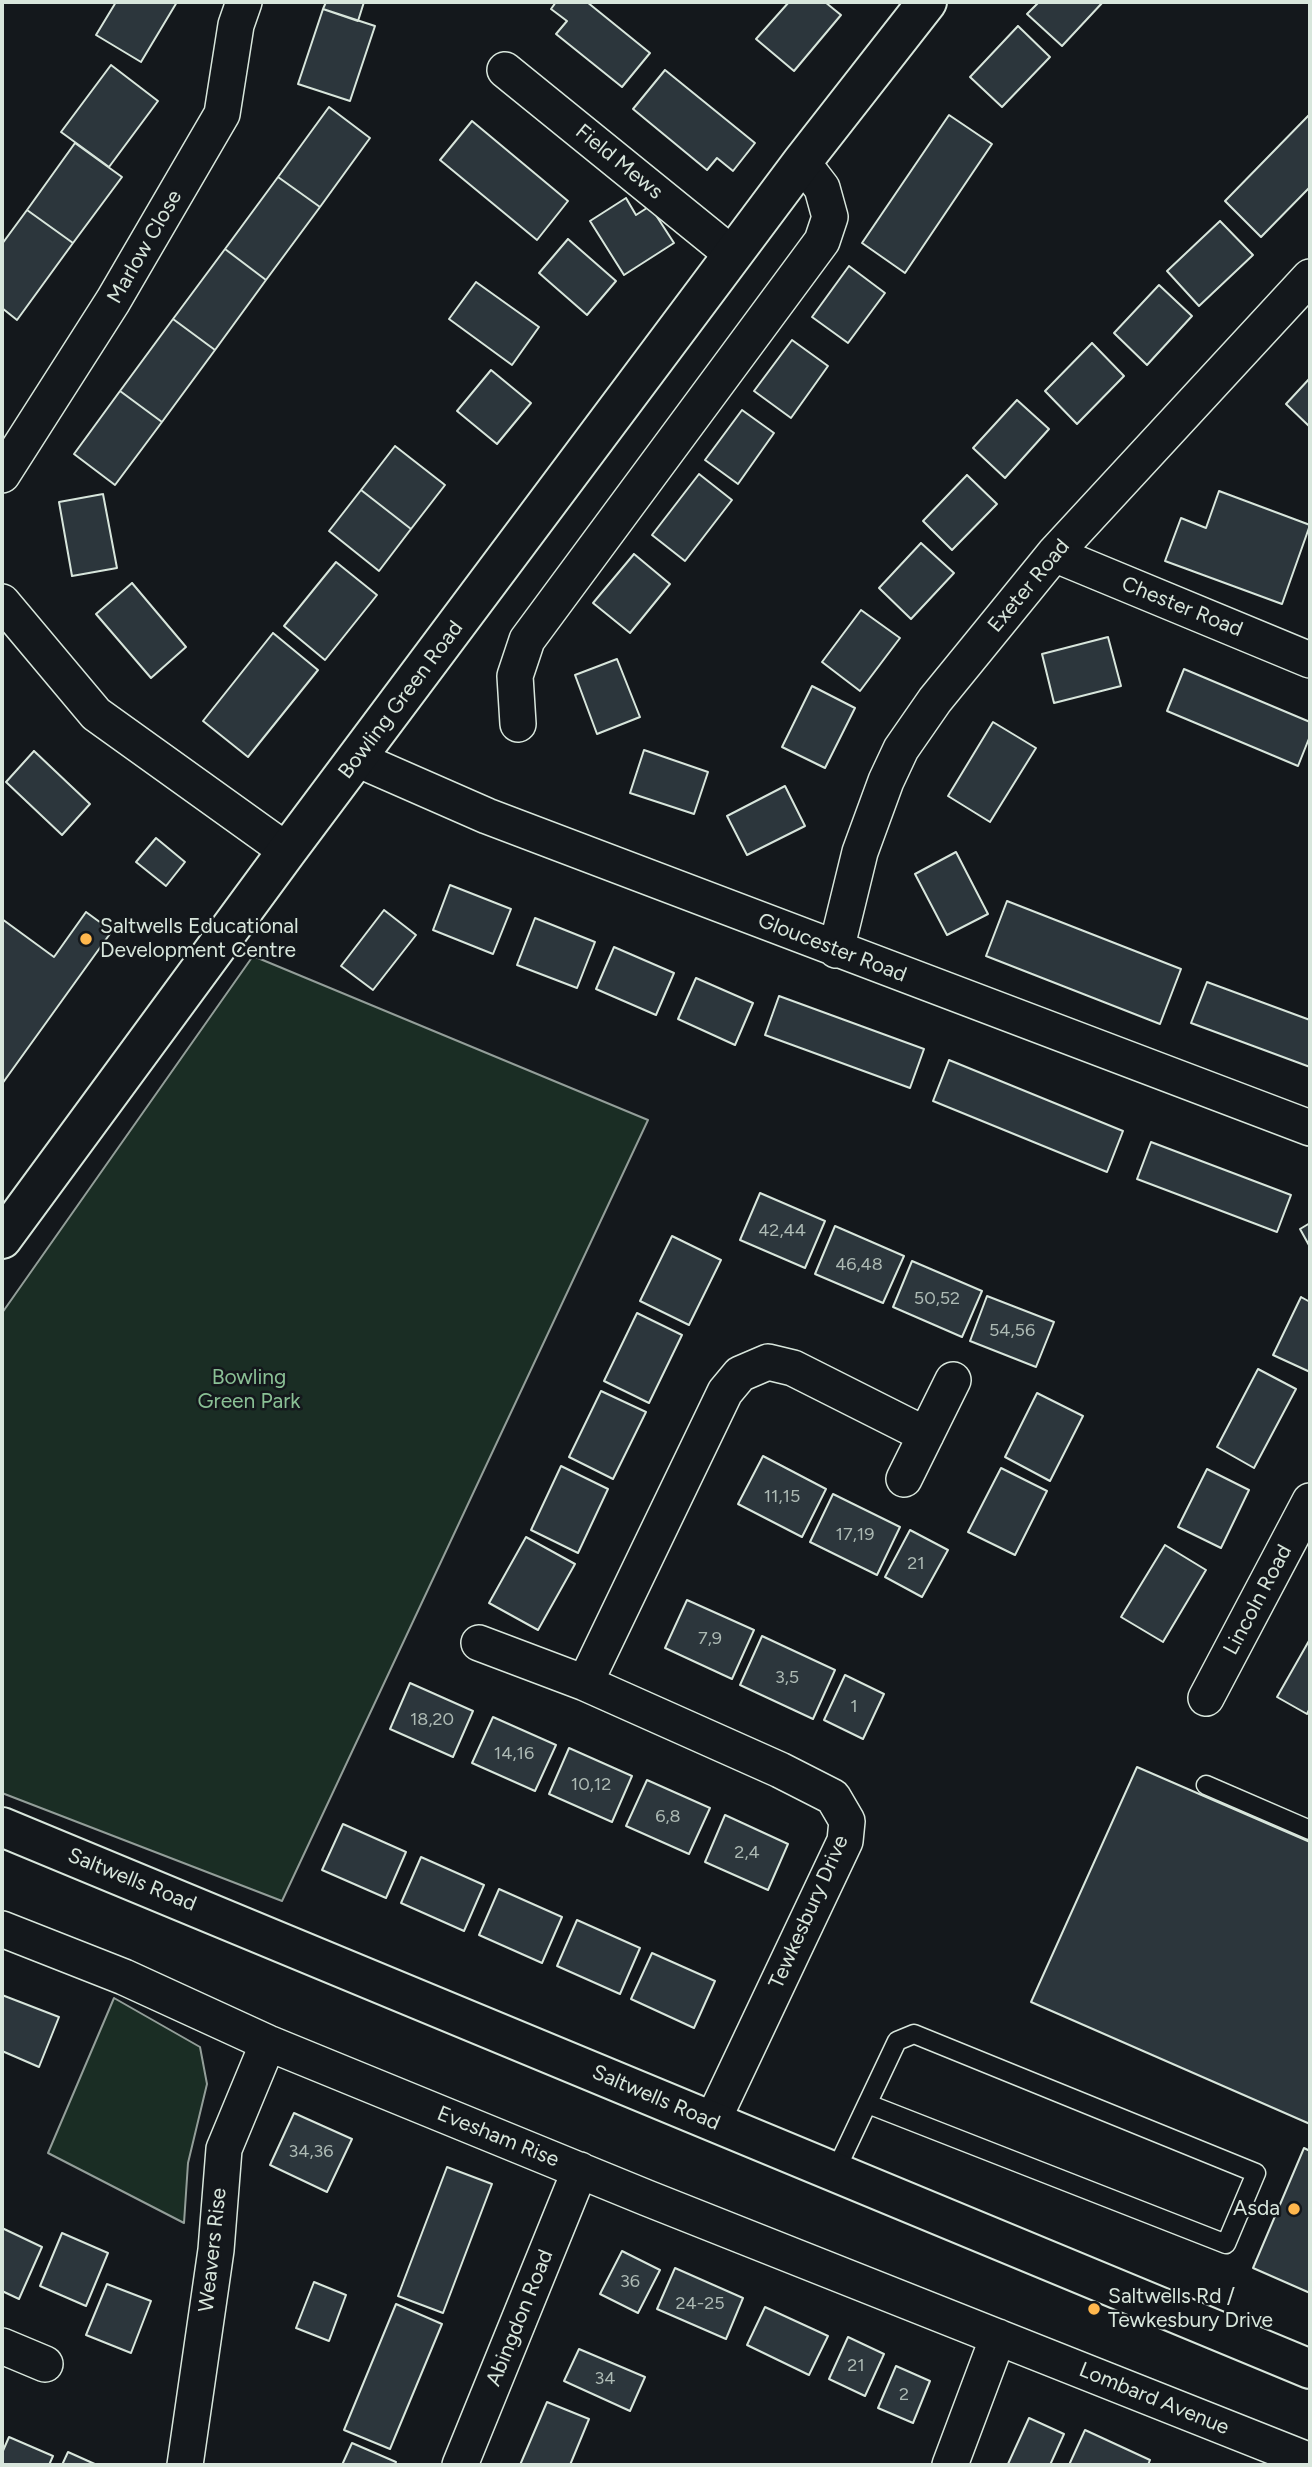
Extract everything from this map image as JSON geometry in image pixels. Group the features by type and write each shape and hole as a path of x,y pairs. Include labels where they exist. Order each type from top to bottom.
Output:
{"street":[{"name":"Marlow Close","path":"2,475 114,301 222,114 236,25 244,2"},
{"name":"Bowling Green Road","path":"2,1239 287,851 802,162 927,2"},
{"name":"Field Mews","path":"505,70 733,255"},
{"path":"518,724 515,676 527,640 821,241 830,217 822,188 802,162"},
{"name":"Exeter Road","path":"836,950 860,852 901,749 935,700 1054,554 1310,277"},
{"name":"Chester Road","path":"1054,554 1310,660"},
{"path":"2,602 96,714 287,851"},
{"name":"Gloucester Road","path":"357,759 486,816 1310,1128"},
{"path":"585,1683 725,1392 740,1374 768,1362 793,1368 926,1435"},
{"path":"904,1479 953,1380"},
{"name":"Lincoln Road","path":"1206,1698 1310,1501"},
{"name":"Tewkesbury Drive","path":"479,1643 585,1683 780,1770 833,1797 847,1821 845,1841 712,2122"},
{"name":"Saltwells Road","path":"2,1826 1310,2369"},
{"name":"Evesham Rise","path":"2,1929 124,1977 268,2043 998,2337"},
{"name":"Weavers Rise","path":"185,2465 216,2250 224,2149 268,2043"},
{"name":"Abingdon Road","path":"460,2465 580,2170"},
{"path":"950,2465 998,2337"},
{"name":"Lombard Avenue","path":"998,2337 1310,2462"},
{"path":"2,2346 45,2364"}],"lane":[{"path":"1206,1785 1310,1830"},
{"path":"835,2172 897,2041 914,2034 1256,2173 1226,2244 868,2104"}],"green space":[{"name":"Bowling Green Park","path":"253,956 648,1120 282,1901 2,1793 2,1313"},
{"path":"114,1998 200,2047 207,2084 188,2163 184,2223 48,2153"}],"building":[{"path":"116,2 177,2 141,62 96,35"},
{"path":"326,2 364,2 358,21 323,9"},
{"path":"556,2 587,2 650,53 622,87 556,34 567,21 551,9"},
{"path":"789,2 825,2 841,15 794,71 756,39"},
{"path":"1039,2 1103,2 1062,46 1027,14"},
{"path":"323,9 375,26 350,101 298,84"},
{"path":"1018,26 1050,57 1002,107 970,77"},
{"path":"111,65 158,101 109,167 61,132"},
{"path":"665,70 755,143 733,171 717,158 707,170 633,109"},
{"path":"329,107 370,138 320,207 278,177"},
{"path":"1310,114 1310,187 1261,237 1225,201"},
{"path":"949,115 992,144 905,273 862,243"},
{"path":"472,121 568,201 537,240 440,160"},
{"path":"75,143 122,177 73,243 27,210"},
{"path":"278,177 320,207 266,280 225,249"},
{"path":"626,198 636,215 650,206 674,243 624,275 590,221"},
{"path":"27,210 73,243 17,320 2,308 2,244"},
{"path":"1220,221 1253,255 1199,306 1167,271"},
{"path":"568,239 616,281 587,315 539,273"},
{"path":"225,249 266,280 215,350 173,319"},
{"path":"849,266 885,293 848,343 812,317"},
{"path":"476,282 539,327 512,365 449,319"},
{"path":"1159,285 1192,316 1147,365 1114,333"},
{"path":"173,319 215,350 162,422 120,391"},
{"path":"792,340 828,366 791,418 754,391"},
{"path":"1092,343 1124,376 1077,424 1045,391"},
{"path":"491,370 531,403 497,444 457,411"},
{"path":"1310,378 1310,427 1286,404"},
{"path":"120,391 162,422 115,485 74,454"},
{"path":"1017,400 1049,429 1005,478 973,448"},
{"path":"742,410 774,433 738,484 705,460"},
{"path":"395,446 445,485 411,529 361,490"},
{"path":"699,474 732,500 685,561 652,535"},
{"path":"967,475 997,504 952,550 923,521"},
{"path":"361,490 411,529 379,571 329,531"},
{"path":"1219,491 1310,525 1282,604 1165,561 1181,518 1206,528"},
{"path":"103,494 117,568 72,576 59,502"},
{"path":"921,543 954,573 911,619 879,588"},
{"path":"634,554 670,584 630,633 593,603"},
{"path":"336,562 377,595 325,660 284,626"},
{"path":"132,583 186,647 151,678 96,614"},
{"path":"861,610 900,638 860,691 822,662"},
{"path":"273,633 318,670 248,757 203,721"},
{"path":"1108,637 1121,686 1054,703 1042,654"},
{"path":"617,659 640,717 597,734 575,675"},
{"path":"1184,669 1310,722 1310,736 1298,766 1167,711"},
{"path":"812,686 855,708 825,768 782,747"},
{"path":"993,722 1036,748 990,822 948,796"},
{"path":"644,750 708,772 694,814 630,793"},
{"path":"34,751 90,804 62,835 6,782"},
{"path":"785,786 805,826 747,855 727,816"},
{"path":"156,838 185,862 166,886 136,862"},
{"path":"956,852 988,914 947,935 915,874"},
{"path":"450,885 511,909 493,954 433,930"},
{"path":"1007,901 1181,969 1160,1024 986,956"},
{"path":"384,910 416,935 373,990 341,966"},
{"path":"86,912 112,931 2,1084 2,919 54,957"},
{"path":"535,918 595,942 577,988 517,965"},
{"path":"614,947 674,973 656,1015 596,989"},
{"path":"696,978 753,1003 735,1045 678,1019"},
{"path":"1207,982 1310,1020 1310,1067 1191,1023"},
{"path":"779,996 924,1049 910,1088 765,1035"},
{"path":"949,1060 1123,1131 1107,1172 933,1101"},
{"path":"1151,1142 1291,1195 1277,1232 1137,1179"},
{"path":"760,1193 825,1221 805,1268 740,1240"},
{"path":"1310,1223 1310,1247 1300,1229"},
{"path":"835,1226 904,1256 883,1303 815,1274"},
{"path":"672,1236 721,1260 689,1325 640,1301"},
{"path":"912,1261 982,1291 962,1337 893,1307"},
{"path":"987,1296 1054,1322 1036,1367 970,1341"},
{"path":"1301,1297 1310,1302 1310,1372 1273,1355"},
{"path":"637,1313 682,1335 649,1403 604,1381"},
{"path":"1258,1369 1296,1389 1254,1468 1217,1447"},
{"path":"601,1391 646,1412 613,1479 569,1457"},
{"path":"1037,1393 1083,1416 1050,1481 1005,1457"},
{"path":"763,1456 826,1489 802,1537 738,1504"},
{"path":"561,1466 608,1489 578,1553 531,1530"},
{"path":"1001,1468 1047,1491 1015,1555 968,1532"},
{"path":"1207,1469 1249,1490 1221,1548 1178,1527"},
{"path":"833,1494 900,1527 877,1575 810,1542"},
{"path":"910,1530 948,1550 922,1597 885,1577"},
{"path":"526,1537 575,1564 538,1630 489,1603"},
{"path":"1165,1545 1206,1570 1163,1642 1121,1617"},
{"path":"687,1600 754,1630 732,1679 665,1648"},
{"path":"762,1636 835,1670 813,1719 740,1685"},
{"path":"1310,1639 1310,1708 1307,1714 1277,1697"},
{"path":"845,1675 884,1694 863,1739 824,1720"},
{"path":"410,1683 473,1711 453,1757 390,1729"},
{"path":"493,1717 556,1745 535,1791 472,1763"},
{"path":"569,1748 632,1776 612,1822 549,1794"},
{"path":"1137,1767 1310,1842 1310,2124 1031,2002"},
{"path":"647,1780 710,1808 689,1854 626,1826"},
{"path":"725,1815 788,1844 768,1890 705,1862"},
{"path":"343,1824 406,1852 386,1898 322,1870"},
{"path":"421,1857 484,1885 464,1931 401,1903"},
{"path":"499,1889 562,1917 542,1963 479,1935"},
{"path":"577,1920 640,1948 620,1994 557,1966"},
{"path":"652,1953 715,1981 694,2028 631,1999"},
{"path":"2,1995 59,2017 39,2067 2,2051"},
{"path":"294,2113 352,2139 327,2192 270,2165"},
{"name":"Asda","path":"1304,2148 1310,2151 1310,2293 1253,2268"},
{"path":"447,2167 492,2184 443,2313 398,2296"},
{"path":"2,2228 42,2247 19,2299 2,2291"},
{"path":"62,2233 108,2253 86,2306 40,2286"},
{"path":"622,2251 660,2270 638,2313 600,2294"},
{"path":"675,2268 743,2298 726,2339 657,2309"},
{"path":"314,2282 346,2295 329,2341 296,2328"},
{"path":"107,2284 151,2301 131,2353 86,2335"},
{"path":"396,2304 442,2324 390,2449 344,2430"},
{"path":"765,2307 828,2336 809,2375 747,2345"},
{"path":"848,2337 884,2354 865,2396 829,2379"},
{"path":"579,2349 645,2377 630,2411 564,2381"},
{"path":"896,2366 930,2381 913,2423 878,2408"},
{"path":"547,2402 589,2419 570,2465 520,2465"},
{"path":"1029,2418 1064,2434 1050,2465 1008,2464"},
{"path":"1085,2430 1150,2460 1148,2465 1069,2465"},
{"path":"9,2437 53,2456 49,2465 2,2465 2,2453"},
{"path":"352,2443 396,2462 395,2465 342,2465"},
{"path":"68,2452 97,2465 62,2465"}],"place":[{"name":"Saltwells Educational Development Centre","path":"86,939"},
{"name":"Asda","path":"1294,2209"},
{"name":"Saltwells Rd / Tewkesbury Drive","path":"1094,2309"}]}
